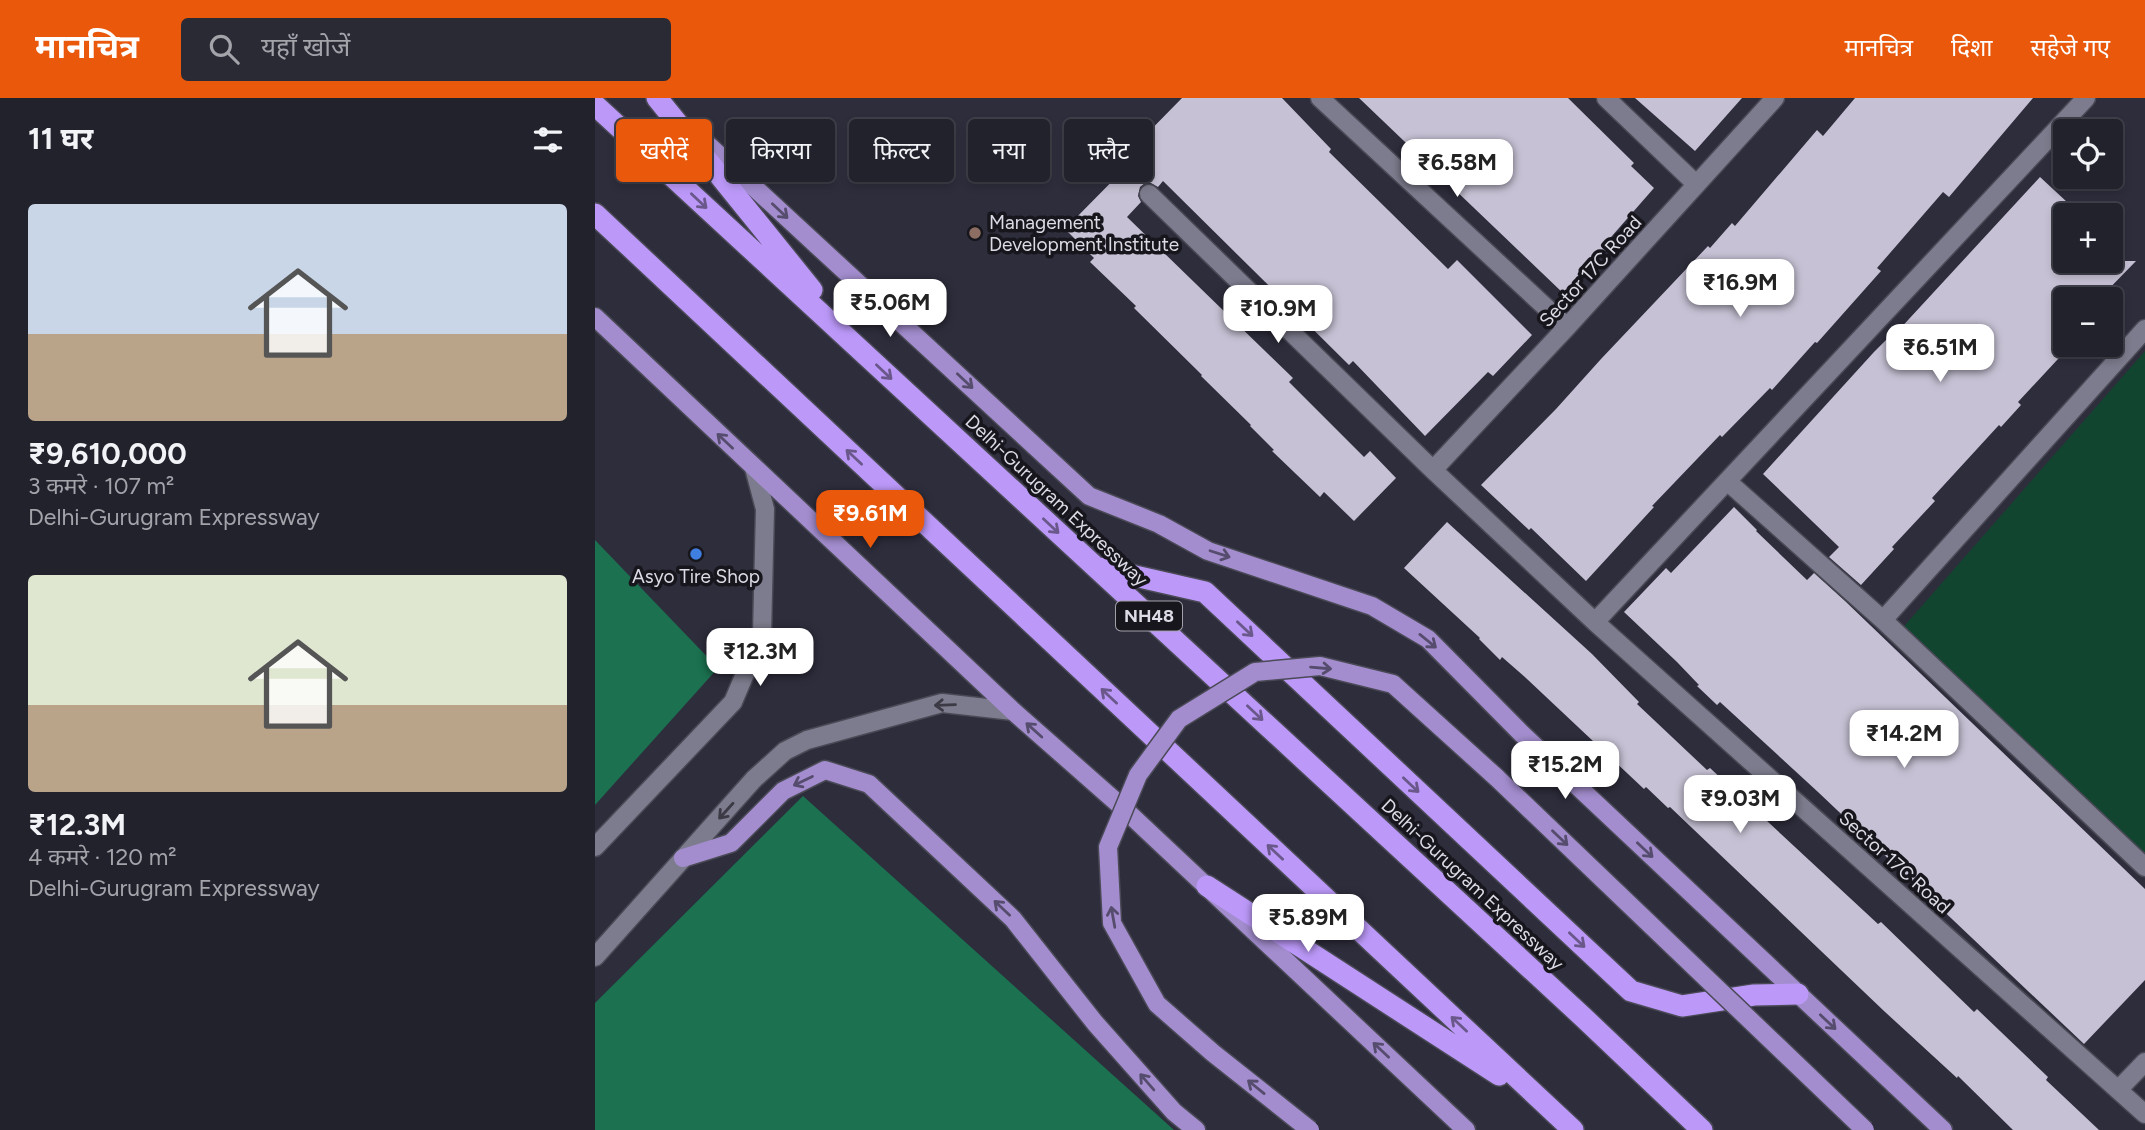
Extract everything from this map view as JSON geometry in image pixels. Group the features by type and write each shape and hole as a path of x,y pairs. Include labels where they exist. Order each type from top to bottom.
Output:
{"highway":[{"path":"657,98 857,346"},
{"name":"Delhi-Gurugram Expressway","path":"595,105 1702,1130"},
{"path":"595,214 1573,1130"},
{"path":"1096,567 1205,592 1631,990 1682,1006 1754,995 1798,994"},
{"path":"1207,886 1545,1104"}],"main road":[{"path":"657,98 1089,496 1159,524 1208,551 1372,606 1428,639 1522,734 1943,1130"},
{"path":"595,317 1013,711 1122,807 1467,1130"},
{"path":"1310,1130 1213,1053 1157,1004 1112,923 1108,847 1138,775 1179,719 1255,672 1320,666 1393,684 1497,778 1865,1130"},
{"path":"683,858 731,843 783,790 825,770 869,784 1013,919 1095,1023 1174,1112 1196,1130"}],"street":[{"path":"1320,98 1567,327"},
{"path":"1606,98 1696,184"},
{"name":"Sector 17C Road","path":"1433,470 1775,98"},
{"path":"1595,622 2086,98"},
{"name":"Sector 17C Road","path":"1149,194 1433,470 1595,622 2145,1114"},
{"path":"1882,620 2145,329"},
{"path":"595,847 733,702 762,634 765,509 754,468"},
{"path":"1727,481 1882,620 2145,867"},
{"path":"595,957 754,779 785,751 807,740 942,703 1013,711"},
{"path":"2118,1090 2145,1062"}],"green space":[{"path":"2145,351 2145,860 1899,632"},
{"path":"595,540 718,668 595,805"},
{"path":"803,796 1174,1130 595,1130 595,1003"}],"building":[{"path":"1182,98 1282,98 1331,149 1329,152 1448,269 1457,260 1532,335 1493,376 1488,372 1425,436 1353,361 1349,365 1163,181 1158,187 1145,183 1140,187 1138,196 1141,202 1127,217 1293,378 1289,382 1364,457 1370,451 1396,478 1354,521 1324,492 1320,497 1272,451 1274,450 1251,425 1090,262 1094,258 1065,229 1111,182 1153,182 1153,128"},
{"path":"1359,98 1568,98 1634,163 1631,166 1654,188 1605,244 1609,247 1564,294"},
{"path":"1635,98 1742,98 1695,151"},
{"path":"1855,98 2033,98 1949,197 1943,192 1877,268 1881,271 1817,343 1815,342 1772,390 1770,388 1722,437 1720,435 1586,581 1481,485 1708,246 1710,248 1732,223 1735,226 1817,130 1823,136"},
{"path":"2040,177 2068,203 2053,203 2053,273 2123,273 2123,261 2136,261 2111,287 2053,287 2053,357 2060,357 2018,402 2021,405 1932,498 1935,501 1861,585 1829,557 1839,547 1763,474 1874,352 1897,332"},
{"path":"1734,507 1807,580 1814,573 1845,601 2145,889 2145,980 2084,1044 1818,792 1720,702 1717,705 1677,662 1624,612 1666,568 1671,573"},
{"path":"1447,522 1592,654 1639,702 1637,704 1707,770 1710,768 1878,924 1881,922 1974,1012 1977,1009 2099,1130 2013,1130 1670,807 1646,787 1644,789 1502,657 1500,660 1404,568"}],"place":[{"name":"Management Development Institute","path":"975,233"},
{"name":"Asyo Tire Shop","path":"696,554"}]}
